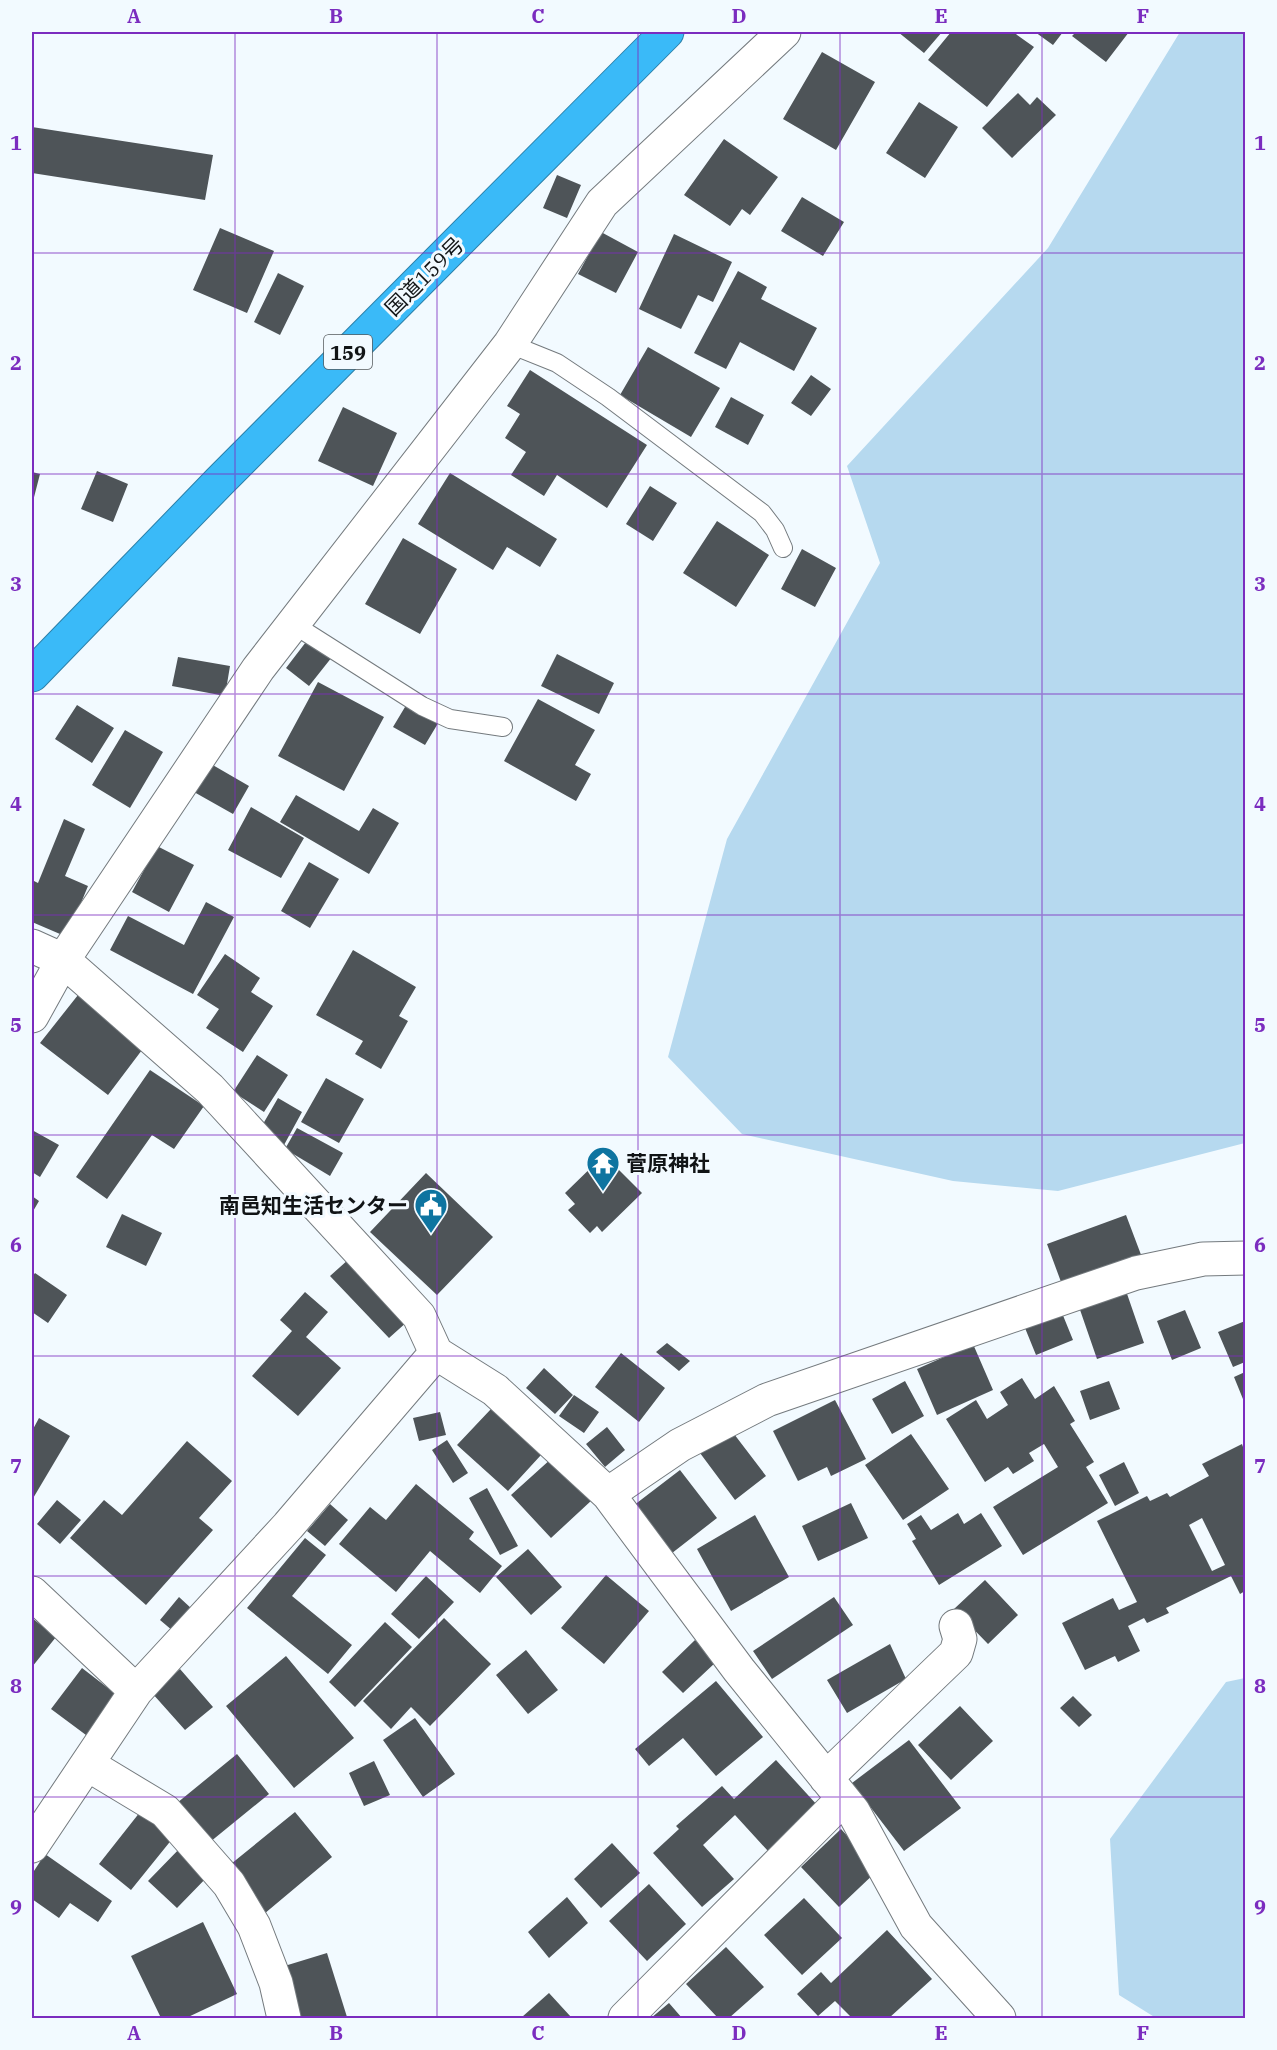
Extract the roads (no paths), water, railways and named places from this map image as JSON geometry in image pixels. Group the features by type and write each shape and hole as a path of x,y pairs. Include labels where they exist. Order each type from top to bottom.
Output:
{"highway":[{"name":"国道159号","path":"32,675 667,32"}],"street":[{"path":"32,1016 63,960 258,669 510,344 602,203 784,32"},
{"path":"32,946 63,960 210,1089 419,1316 436,1353 495,1389 608,1494 739,1670 853,1811 916,1926 999,2019"},
{"path":"608,1494 680,1445 767,1400 1136,1273 1203,1259 1245,1258"},
{"path":"32,1846 136,1691 288,1526 436,1353"},
{"path":"32,1593 136,1691"},
{"path":"625,2019 956,1653 960,1639 956,1626"},
{"path":"87,1764 165,1811 229,1884 254,1926 276,1983 284,2019"}],"lane":[{"path":"510,344 558,363 646,425 762,513 775,530 783,548"},
{"path":"293,624 422,706 450,719 503,726"}],"place":[{"name":"菅原神社","path":"603,1192"},
{"name":"南邑知生活センター","path":"431,1234"}]}
